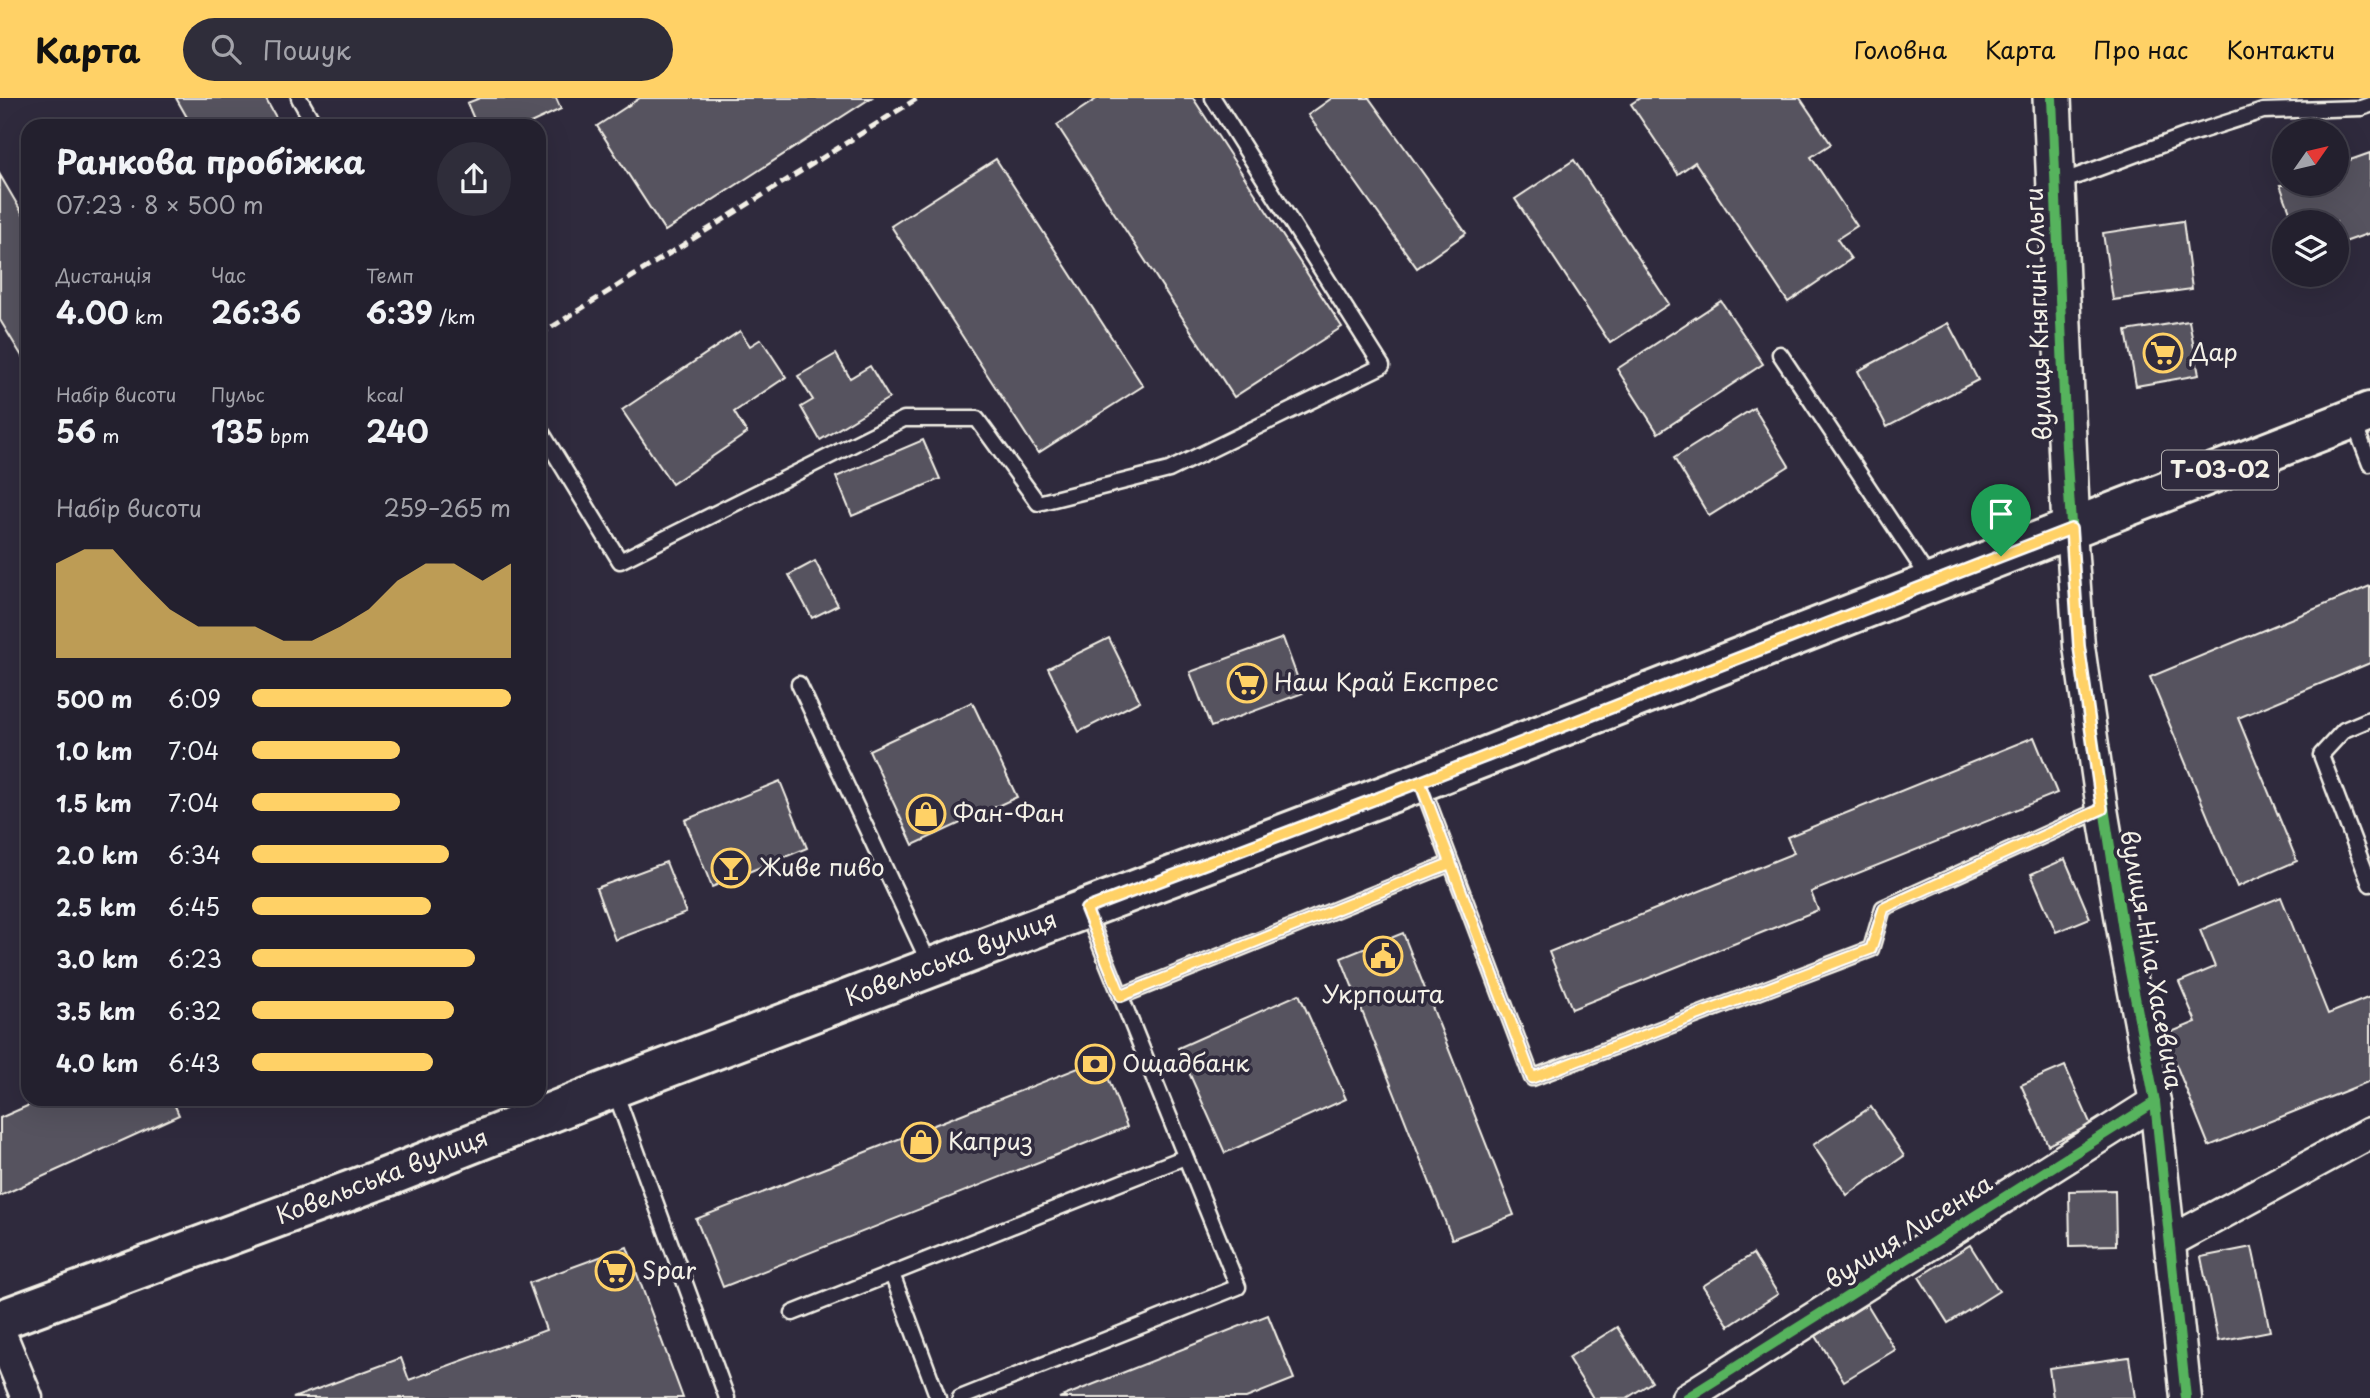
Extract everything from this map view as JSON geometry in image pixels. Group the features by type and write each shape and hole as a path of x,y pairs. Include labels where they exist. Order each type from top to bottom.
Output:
{"main road":[{"name":"Ковельська вулиця","path":"0,1320 387,1177 930,966 1420,782 2361,415"}],"street":[{"name":"вулиця Княгині Ольги","path":"2052,98 2071,529"},
{"name":"вулиця Ніла Хасевича","path":"2071,529 2079,646 2102,809 2155,1102 2186,1398"},
{"name":"вулиця Лисенка","path":"1686,1398 2155,1102"},
{"path":"2171,1241 2370,1133"},
{"path":"0,1332 27,1398"}],"lane":[{"path":"299,98 311,119"},
{"path":"546,439 620,561 904,419 977,419 1038,503 1169,470 1382,366 1213,98"},
{"path":"2055,184 2185,136 2263,111 2361,108 2370,105"},
{"path":"1780,354 1932,583"},
{"path":"2361,415 2370,464"},
{"path":"799,684 930,966"},
{"path":"2370,719 2344,730 2320,755 2370,884"},
{"path":"1420,782 1532,1078 1871,949 1884,908 2102,809"},
{"path":"1121,996 1451,863"},
{"path":"960,1398 1238,1287 1086,909"},
{"path":"614,1088 727,1398"},
{"path":"793,1313 1185,1157"},
{"path":"892,1274 938,1398"}],"building":[{"path":"176,98 265,98 277,119 188,119"},
{"path":"480,98 556,98 561,109 539,119 474,119 467,103"},
{"path":"640,98 871,98 665,231 597,126"},
{"path":"1098,98 1193,98 1342,327 1234,397 1057,125"},
{"path":"1332,98 1369,98 1466,233 1417,268 1308,115"},
{"path":"1640,98 1800,98 1831,144 1811,157 1857,226 1837,239 1851,259 1788,302 1695,162 1678,174 1631,104"},
{"path":"2370,153 2370,233 2349,240 2349,210 2289,210 2284,196 2349,196 2349,160"},
{"path":"996,159 1143,386 1038,453 891,226"},
{"path":"1574,160 1669,304 1610,343 1515,199"},
{"path":"0,175 21,211 21,355 0,320"},
{"path":"2183,221 2192,289 2113,300 2103,233"},
{"path":"1721,301 1763,364 1658,433 1617,369"},
{"name":"Дар","path":"2189,321 2199,375 2136,386 2126,331"},
{"path":"1948,323 1978,380 1887,427 1858,371"},
{"path":"740,331 750,346 761,339 786,377 734,412 747,433 672,484 622,410"},
{"path":"836,354 850,378 870,366 889,398 820,440 801,407 813,400 798,376"},
{"path":"1754,408 1789,466 1709,516 1674,458"},
{"path":"923,440 940,479 852,516 836,477"},
{"path":"815,561 838,605 812,618 789,575"},
{"path":"2370,586 2370,663 2238,718 2297,861 2237,887 2150,677"},
{"path":"1109,638 1140,701 1079,732 1048,668"},
{"name":"Наш Край Експрес","path":"1283,638 1303,693 1211,727 1190,672"},
{"path":"972,702 1017,797 913,845 869,750"},
{"path":"2034,737 2057,793 1811,892 1818,910 1572,1009 1549,952 1794,853 1787,837"},
{"path":"780,781 807,848 712,887 685,820"},
{"path":"2065,859 2090,918 2056,932 2031,874"},
{"path":"666,862 686,913 615,940 596,888"},
{"path":"2281,897 2328,1014 2370,997 2370,1081 2209,1146 2164,1035 2196,1022 2179,982 2215,967 2200,930"},
{"path":"1403,933 1514,1215 1452,1239 1341,958"},
{"path":"1299,994 1346,1099 1225,1153 1178,1048"},
{"path":"1101,1059 1127,1127 723,1287 696,1219"},
{"path":"2065,1066 2091,1125 2048,1145 2021,1085"},
{"path":"27,1106 175,1106 179,1115 0,1196 0,1118"},
{"path":"1871,1107 1904,1156 1847,1195 1813,1145"},
{"path":"2115,1190 2116,1245 2070,1246 2069,1191"},
{"path":"1970,1245 1999,1291 1948,1323 1919,1277"},
{"path":"627,1247 683,1398 293,1398 401,1358 409,1380 546,1330 529,1283"},
{"path":"2252,1247 2270,1331 2218,1341 2201,1257"},
{"path":"1753,1254 1778,1294 1729,1326 1703,1286"},
{"path":"1867,1304 1895,1350 1844,1381 1816,1336"},
{"path":"1268,1315 1294,1379 1246,1398 1059,1398"},
{"path":"1617,1327 1652,1382 1627,1398 1593,1398 1568,1358"},
{"path":"2129,1357 2135,1398 2053,1398 2049,1368"}],"railway":[{"path":"546,331 918,98"}],"cycle path":[{"path":"2052,98 2066,447 2079,646 2126,950 2155,1102 2186,1398"},
{"path":"1687,1398 2155,1102"}],"place":[{"name":"Дар","path":"2163,353"},
{"name":"Наш Край Експрес","path":"1247,683"},
{"name":"Фан-Фан","path":"926,814"},
{"name":"Живе пиво","path":"731,868"},
{"name":"Укрпошта","path":"1383,956"},
{"name":"Ощадбанк","path":"1095,1064"},
{"name":"Каприз","path":"921,1142"},
{"name":"Spar","path":"615,1271"}],"route":[{"path":"2001,556 1420,782 1451,863 1121,996 1086,909 1420,782 1451,863 1532,1078 1871,949 1884,908 2102,809 2079,646 2071,529 2001,556"}]}
